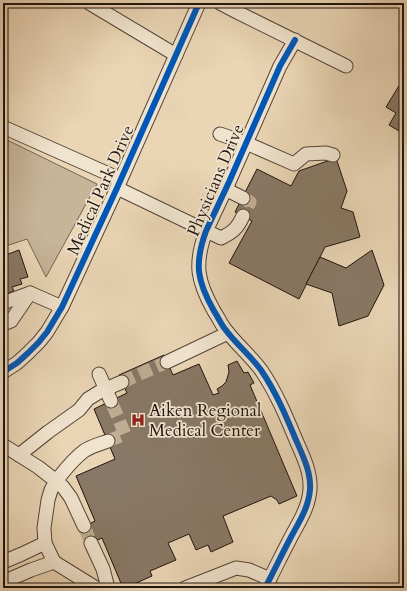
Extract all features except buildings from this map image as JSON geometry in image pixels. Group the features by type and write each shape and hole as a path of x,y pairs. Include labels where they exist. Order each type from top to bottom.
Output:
{"street":[{"path":"89,3 176,55"},
{"name":"Medical Park Drive","path":"3,372 17,363 39,342 62,307 119,184 199,3"},
{"path":"220,3 346,66"},
{"name":"Physicians Drive","path":"268,583 307,506 310,490 308,470 279,401 269,383 250,357 224,328 212,306 200,281 198,263 203,237 280,66 295,40"},
{"path":"3,127 119,184 221,238 233,232 243,216"},
{"path":"220,134 246,143 294,164 306,154 326,153 333,155"},
{"path":"225,189 243,198"},
{"path":"3,303 30,293 62,307"},
{"path":"3,324 11,321 30,293"},
{"path":"167,362 228,333"},
{"path":"99,374 111,401"},
{"path":"19,455 79,410 88,399 101,390 122,382"},
{"path":"96,588 54,562 44,543 44,528 48,500 56,481 72,462 84,451 92,446 108,441"},
{"path":"3,445 38,467 63,487 71,498 84,526"},
{"path":"3,562 44,543"},
{"path":"91,544 103,569 108,588"},
{"path":"3,582 54,562"},
{"path":"185,588 199,586 236,568 250,570 268,583"}],"shaded area":[{"path":"3,138 97,184 46,277 27,239 3,247"}],"tunnel":[{"path":"243,198 250,202 243,216"},
{"path":"122,382 167,362"},
{"path":"108,441 125,434 111,401"},
{"path":"84,526 91,543"}],"cycle path":[{"path":"3,372 17,363 39,342 62,307 117,188 199,3"},
{"path":"265,588 306,508 310,489 309,476 301,452 271,387 261,370 224,327 208,300 201,281 199,263 202,243 206,231 280,66 295,40"}],"place":[{"name":"Aiken Regional Medical Center","path":"138,420"}]}
